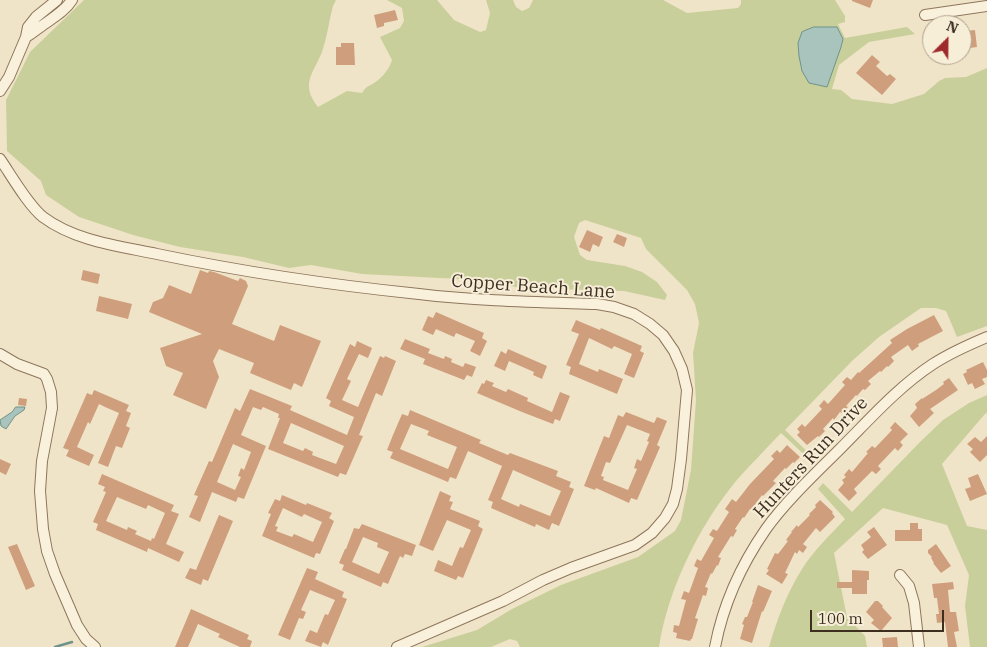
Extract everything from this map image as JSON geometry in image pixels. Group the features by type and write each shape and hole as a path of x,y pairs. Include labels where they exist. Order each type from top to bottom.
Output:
{"street":[{"path":"0,91 9,77 26,37 28,27 36,16 58,0"},
{"path":"26,37 56,17 72,0"},
{"path":"925,15 987,6"},
{"name":"Copper Beach Lane","path":"0,159 32,205 42,216 64,229 92,240 190,261 348,286 420,295 597,304 614,307 634,314 663,335 674,351 682,369 687,390 686,416 677,490 673,504 665,518 652,533 635,544 543,580 494,605 397,647"},
{"name":"Hunters Run Drive","path":"715,647 725,608 748,557 767,528 789,502 888,399 934,364 961,348 987,337"},
{"path":"0,354 18,364 44,374 47,379 52,408 42,461 40,491 43,529 47,551 55,574 77,625 86,639 95,647"},
{"path":"900,575 909,586 914,603 919,647"}],"green space":[{"path":"84,0 336,0 322,52 310,79 310,92 318,107 347,91 362,93 366,87 374,83 388,69 392,60 380,37 400,28 404,21 402,8 387,0 437,0 454,20 480,32 486,30 490,13 486,0 513,0 516,7 522,11 529,8 533,0 663,0 687,13 738,8 741,0 835,0 845,16 845,22 838,24 845,38 907,27 915,34 869,42 839,65 832,89 841,90 852,99 892,104 924,94 945,78 966,77 987,68 987,326 957,337 946,311 936,308 921,308 879,337 852,361 785,430 814,458 811,461 781,433 736,481 722,499 687,559 663,625 659,647 520,647 517,641 510,639 491,647 422,647 477,630 512,609 561,585 638,557 675,531 681,520 691,470 696,400 693,353 699,323 695,304 687,290 646,249 641,238 585,220 579,223 574,237 580,255 587,260 625,266 642,272 657,282 667,295 665,300 624,291 522,288 478,280 362,274 311,265 289,268 243,257 180,247 133,235 79,217 46,195 41,181 7,151 6,100 30,52"},
{"path":"987,395 987,413 942,464 967,526 987,530 987,647 970,647 965,606 969,575 947,525 883,508 834,553 847,617 865,636 867,647 769,647 783,606 802,569 817,549 845,519 818,489 823,483 852,512 943,420 969,403"}],"water":[{"path":"814,27 837,27 843,39 827,87 809,83 802,71 798,43 802,32"},
{"path":"16,407 25,407 24,410 15,416 6,429 1,426 0,420"}],"building":[{"path":"852,0 873,0 870,8"},
{"path":"395,10 398,20 384,23 384,26 377,28 374,15"},
{"path":"972,30 975,30 977,47 972,48"},
{"path":"341,43 354,43 355,65 336,65 336,47 341,47"},
{"path":"872,55 880,62 876,66 887,76 890,74 896,79 882,95 856,73"},
{"path":"587,230 603,237 599,247 593,244 590,252 579,247"},
{"path":"617,234 627,238 624,247 613,242"},
{"path":"83,270 100,274 98,284 81,280"},
{"path":"200,270 208,273 209,271 214,272 238,281 240,278 246,281 248,286 232,324 274,341 280,325 321,341 302,387 294,383 291,390 250,373 254,363 219,349 213,361 219,377 206,409 173,395 183,373 166,366 160,348 202,334 149,312 153,302 163,298 169,285 191,294"},
{"path":"99,296 132,304 128,319 96,311"},
{"path":"436,312 484,333 482,338 487,341 480,356 470,351 475,341 456,333 454,337 436,329 433,335 422,330 428,316 433,318"},
{"path":"934,315 943,331 918,344 919,346 912,351 908,345 891,357 894,361 868,381 871,384 856,395 842,413 840,412 834,420 833,418 823,429 825,431 819,437 807,445 797,435 800,432 797,429 802,424 805,427 822,409 819,406 824,400 828,404 845,385 842,382 847,377 851,380 892,343 890,340"},
{"path":"576,320 600,330 601,328 642,346 640,351 644,353 634,378 624,374 632,354 614,346 612,349 589,338 579,364 598,372 599,369 623,379 617,394 569,374 571,367 566,365 579,334 571,331"},
{"path":"405,339 430,349 428,353 444,359 445,356 452,359 451,362 463,367 465,363 476,367 472,377 467,375 464,380 423,364 425,359 400,349"},
{"path":"357,341 372,348 368,358 359,354 347,379 351,381 342,400 358,407 380,356 396,361 382,396 376,393 359,435 363,436 346,475 340,473 338,477 268,449 280,418 278,418 279,414 263,407 261,410 253,407 241,435 266,446 244,499 238,497 236,502 212,492 200,522 189,517 198,496 194,495 209,461 212,462 235,408 240,411 250,389 292,406 290,410 347,435 354,417 329,406 331,401 326,398 350,344 355,347","holes":["291,423 344,446 336,464 312,455 313,452 305,448 303,451 283,443","233,444 251,452 244,470 241,468 238,476 241,477 235,490 217,482"]},
{"path":"508,349 547,366 542,379 533,375 534,372 509,361 505,371 494,366 501,351 506,354"},
{"path":"983,362 987,370 987,377 982,379 985,384 975,389 972,383 968,385 963,374 967,372 966,370"},
{"path":"949,378 958,390 930,409 934,413 919,427 910,416 917,408 915,404 944,384 943,382"},
{"path":"486,380 494,383 492,386 506,392 508,389 528,398 527,401 552,412 560,392 570,396 560,421 555,419 553,424 477,393 482,383 484,384"},
{"path":"94,390 129,405 126,411 131,413 126,426 130,428 122,448 116,446 108,467 98,463 119,413 99,404 90,424 88,422 77,447 94,455 89,466 66,456 69,450 63,448 87,393 92,395"},
{"path":"19,398 27,399 26,406 18,405"},
{"path":"410,410 481,440 479,443 508,455 510,453 558,471 556,476 571,482 569,487 574,489 559,526 552,523 549,530 536,524 535,527 491,508 493,502 488,500 502,466 468,451 456,479 450,477 448,482 390,458 393,452 387,450 402,414 408,416","holes":["411,424 429,431 427,435 457,447 448,469 400,449","513,470 561,491 550,516 520,504 519,507 501,499"]},
{"path":"626,412 654,423 657,417 667,421 657,445 660,447 637,500 631,498 629,503 596,488 595,490 584,486 604,436 609,438 618,415 623,417","holes":["627,425 650,434 647,441 649,442 641,461 637,459 634,468 637,469 628,490 603,480 604,477 601,476 606,462 610,463"]},
{"path":"895,422 908,434 900,442 903,445 898,451 895,448 878,466 881,469 876,474 872,471 854,489 857,493 849,501 838,490 844,483 842,480 846,477 844,475 849,469 852,472 868,453 866,452 872,446 875,448 892,430 890,428"},
{"path":"987,436 987,455 980,462 970,452 973,449 967,444 975,437 981,442"},
{"path":"787,445 800,457 785,468 773,481 776,483 762,495 743,517 735,529 737,530 733,537 731,536 718,557 721,558 718,566 711,573 705,587 708,588 706,596 703,595 695,618 698,619 692,639 690,641 676,638 677,633 673,632 674,625 679,626 686,600 681,599 684,591 689,593 698,568 694,566 697,559 701,561 714,538 709,535 713,529 717,531 729,512 725,509 732,499 736,502 774,459 771,456 777,450 780,453"},
{"path":"0,459 11,464 6,475 0,472"},
{"path":"102,474 174,505 171,511 179,514 166,544 184,552 179,562 148,548 147,552 96,530 98,524 93,522 106,492 103,491 105,487 98,484","holes":["117,497 146,509 148,505 165,513 154,539 152,538 151,541 135,534 137,531 128,527 127,530 106,521"]},
{"path":"978,474 987,494 970,501 965,489 971,487 968,478"},
{"path":"440,491 451,496 449,501 453,502 450,509 480,521 478,526 483,529 463,578 458,576 456,580 434,571 438,560 452,566 460,547 463,548 471,530 447,520 433,551 419,545"},
{"path":"282,495 332,513 329,518 334,521 320,554 316,553 314,558 262,536 271,514 268,513 275,499 280,501","holes":["283,508 302,517 304,514 322,522 313,542 294,534 292,537 276,531 278,527 275,526"]},
{"path":"820,500 833,512 835,517 820,532 816,528 803,544 807,547 803,553 799,550 797,554 795,552 785,573 788,574 782,584 766,574 769,570 767,569 775,553 778,554 788,541 786,540 791,532 810,515"},
{"path":"219,515 233,521 208,581 203,579 201,585 185,578 190,568 196,570"},
{"path":"910,523 918,523 918,529 922,529 922,541 895,541 895,530 910,530"},
{"path":"362,524 416,545 412,556 405,554 403,558 400,556 388,584 383,582 381,587 342,570 344,565 339,563 354,528 359,529","holes":["363,537 378,543 377,547 389,552 379,574 352,562"]},
{"path":"874,527 887,545 868,559 862,552 864,550 861,545 871,537 867,532"},
{"path":"17,544 35,586 26,590 8,547"},
{"path":"936,544 951,566 941,573 928,553 928,550"},
{"path":"307,568 318,572 315,579 344,592 342,597 347,599 328,645 323,642 321,647 305,641 310,630 317,633 325,614 328,615 335,600 310,590 301,610 306,612 303,619 299,618 290,640 278,635"},
{"path":"852,570 869,571 867,594 852,594 852,588 837,588 837,582 852,582"},
{"path":"953,582 954,589 948,590 950,612 956,612 959,631 954,632 957,647 948,647 945,622 937,623 936,614 939,614 937,598 934,598 932,584"},
{"path":"758,585 772,591 762,611 752,643 740,639 744,625 742,624 745,617 747,617"},
{"path":"875,601 878,601 883,606 892,618 881,631 871,623 874,620 866,612"},
{"path":"191,609 249,635 247,639 252,641 250,647 240,647 218,637 220,634 198,624 188,647 175,647"},
{"path":"897,637 898,647 883,647 882,638"}],"waterway":[{"path":"55,647 72,642"}]}
